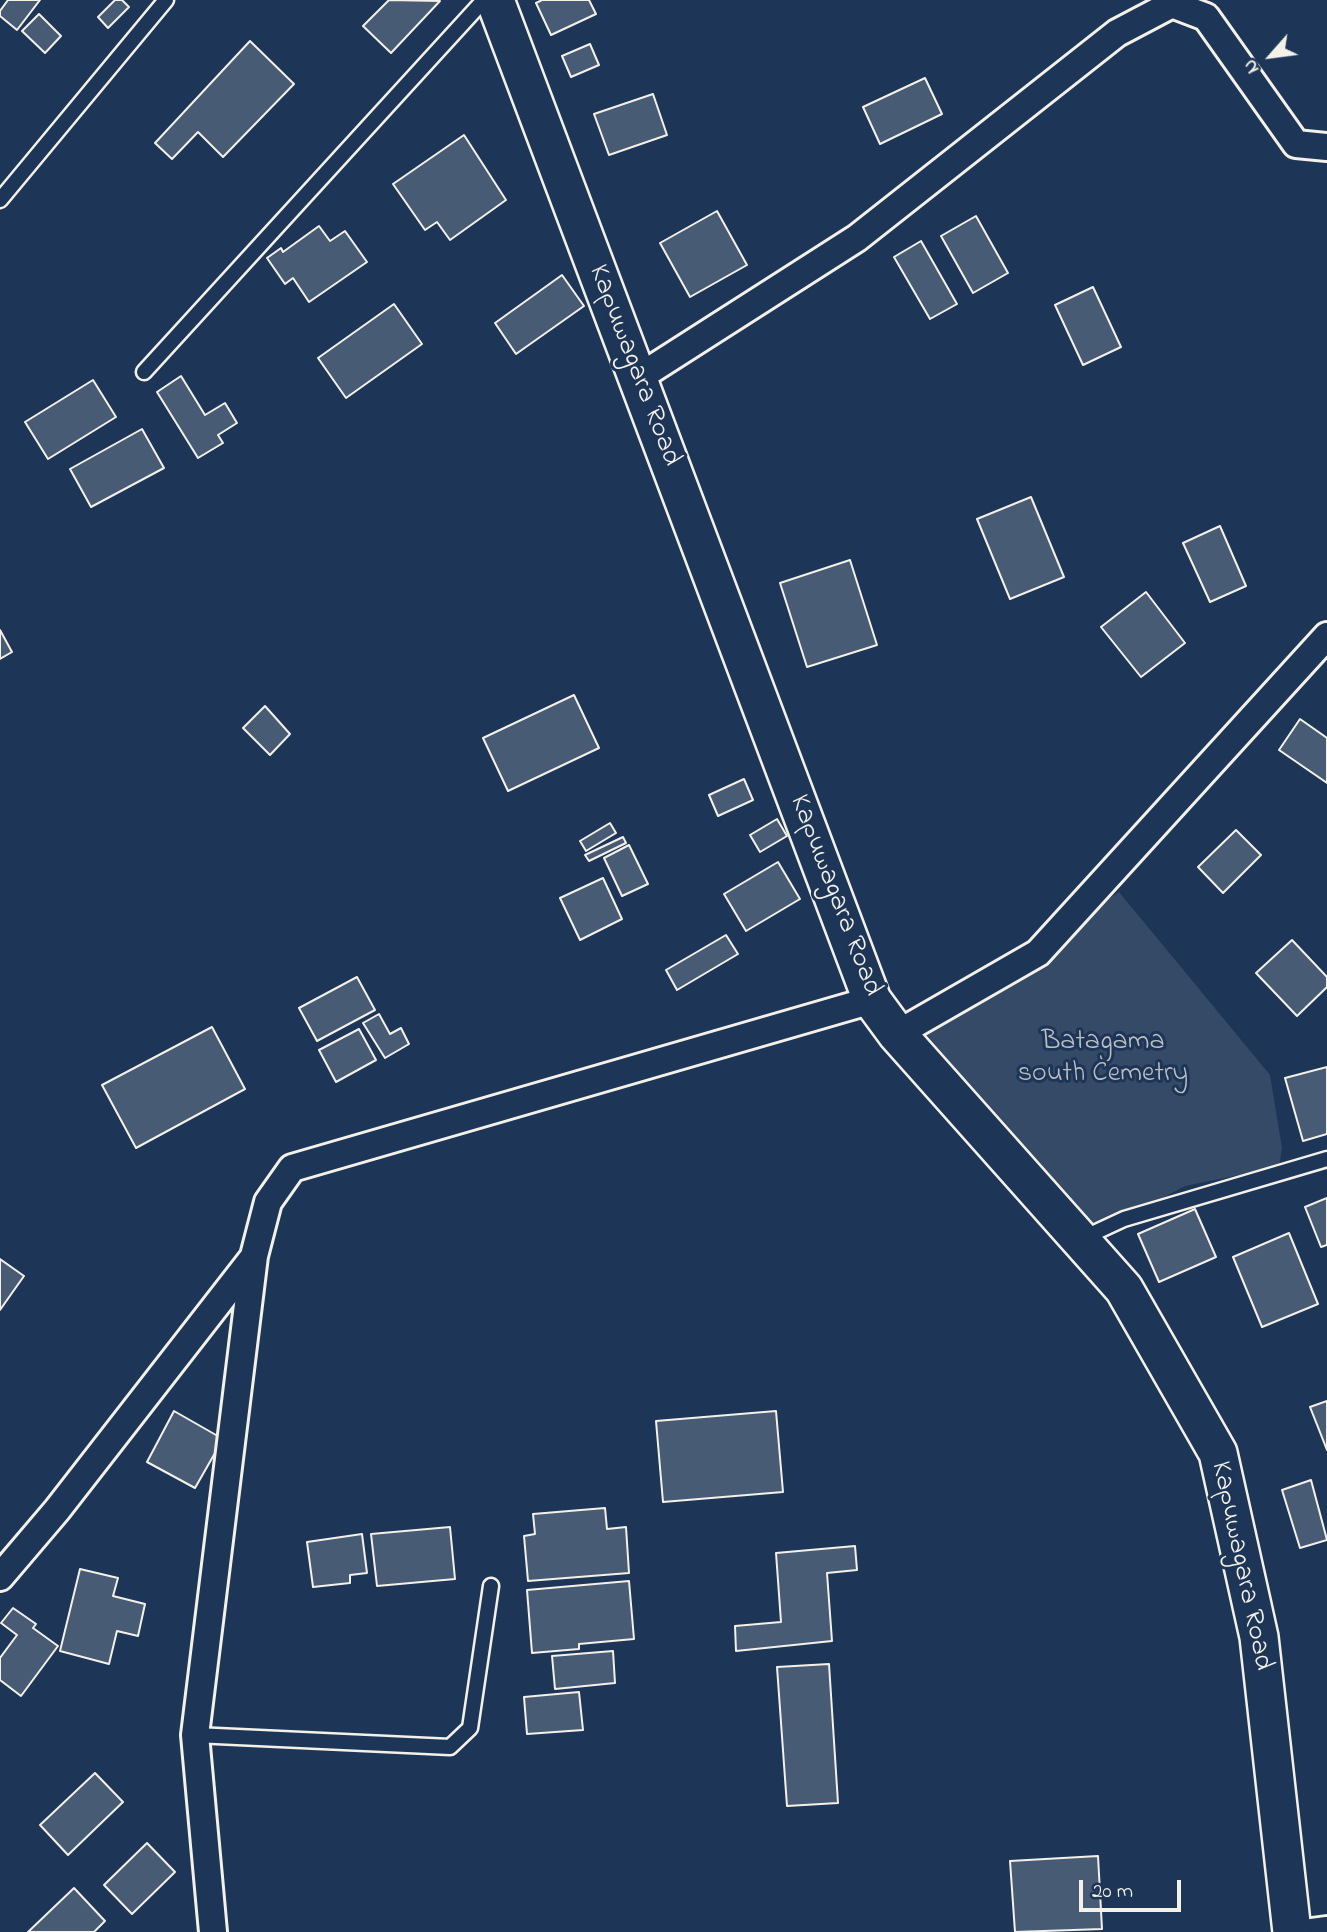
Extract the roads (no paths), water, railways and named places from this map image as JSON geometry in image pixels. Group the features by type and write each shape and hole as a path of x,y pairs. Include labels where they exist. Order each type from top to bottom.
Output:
{"street":[{"name":"Kapuwagara Road","path":"495,0 872,1000 897,1034 1124,1289 1218,1453 1259,1637 1292,1932"},
{"path":"638,378 857,238 1117,33 1172,4 1206,17 1296,144 1327,147"},
{"path":"897,1034 1038,953 1327,636"},
{"path":"213,1932 195,1735 254,1256 268,1202 292,1168 872,1000"},
{"path":"0,1577 57,1510 254,1256"},
{"path":"1312,1932 1327,1930"}],"lane":[{"path":"0,200 166,0"},
{"path":"144,372 484,0"},
{"path":"1080,1240 1124,1219 1327,1159"},
{"path":"195,1735 450,1747 470,1728 491,1586"}],"park label":[{"name":"Batagama south Cemetry","path":"1103,1059"}]}
